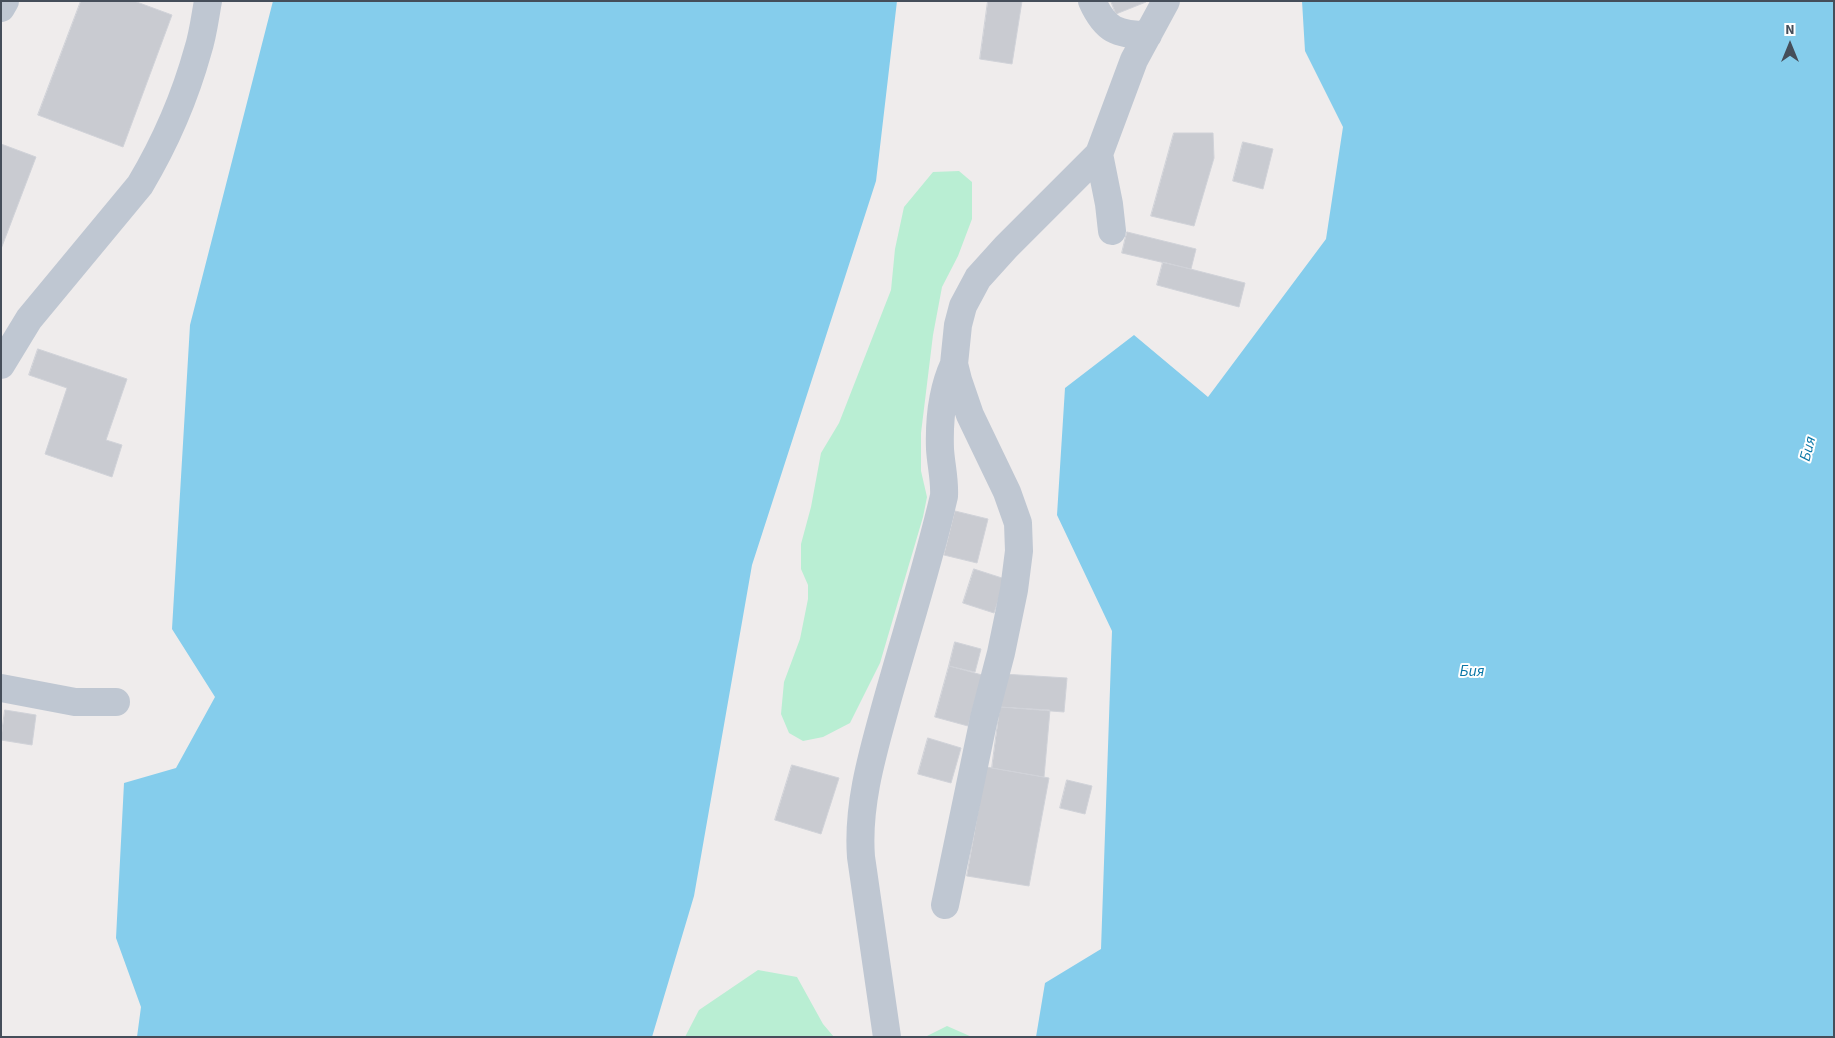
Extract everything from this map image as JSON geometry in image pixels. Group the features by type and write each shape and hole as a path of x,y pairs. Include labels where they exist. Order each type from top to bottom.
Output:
{"lane":[{"path":"1,8 5,1"},
{"path":"1,365 29,319 140,184 151,167 181,100 198,49 208,1"},
{"path":"1092,1 1098,16 1112,30 1135,35 1148,35"},
{"path":"887,1037 861,857 860,837 873,753 944,496 940,449 942,404 949,375 954,364 958,325 963,306 978,278 1006,247 1099,154 1134,60 1166,1"},
{"path":"1099,154 1112,230"},
{"path":"945,905 984,718 1001,653 1019,551 1018,523 1007,492 966,407 954,364"},
{"path":"1,688 75,702 116,702"}],"green space":[{"path":"959,171 972,182 972,219 958,256 942,287 933,335 921,433 921,471 927,497 923,517 880,663 850,723 823,737 803,741 789,733 781,714 784,682 800,639 808,599 808,585 801,569 801,544 811,507 821,453 839,423 891,290 895,249 904,207 933,172"},
{"path":"758,970 797,977 823,1024 834,1037 685,1037 699,1010"},
{"path":"947,1026 972,1037 925,1037"}],"water":[{"path":"273,1 897,1 876,181 752,565 694,896 652,1037 137,1037 141,1007 116,938 124,783 176,768 215,697 172,629 190,325"},
{"name":"Бия","path":"1302,1 1834,1 1834,1037 1036,1037 1045,983 1101,949 1112,631 1057,515 1065,388 1134,335 1208,397 1326,239 1343,127 1305,51"}],"building":[{"path":"81,1 134,1 172,15 123,147 38,115"},
{"path":"988,1 1022,1 1012,64 980,59"},
{"path":"1111,1 1146,1 1146,2 1116,14"},
{"path":"1174,133 1213,133 1214,158 1194,226 1151,216"},
{"path":"1243,142 1273,149 1263,189 1233,181"},
{"path":"1,144 36,157 1,249"},
{"path":"1127,232 1196,249 1191,269 1122,253"},
{"path":"1163,262 1245,283 1239,307 1157,285"},
{"path":"38,349 127,379 106,440 122,445 112,477 45,454 67,388 29,375"},
{"path":"955,511 988,519 977,563 944,555"},
{"path":"974,569 1005,579 994,613 963,603"},
{"path":"955,642 981,649 975,672 949,666"},
{"path":"949,666 982,675 968,726 935,717"},
{"path":"1003,674 1067,678 1064,712 1000,707"},
{"path":"1000,707 1050,710 1044,777 992,768"},
{"path":"5,710 36,715 32,745 1,740"},
{"path":"928,738 961,748 951,783 918,774"},
{"path":"792,765 839,778 821,834 775,820"},
{"path":"986,767 1049,778 1029,886 967,876"},
{"path":"1067,780 1092,786 1085,814 1060,808"}]}
